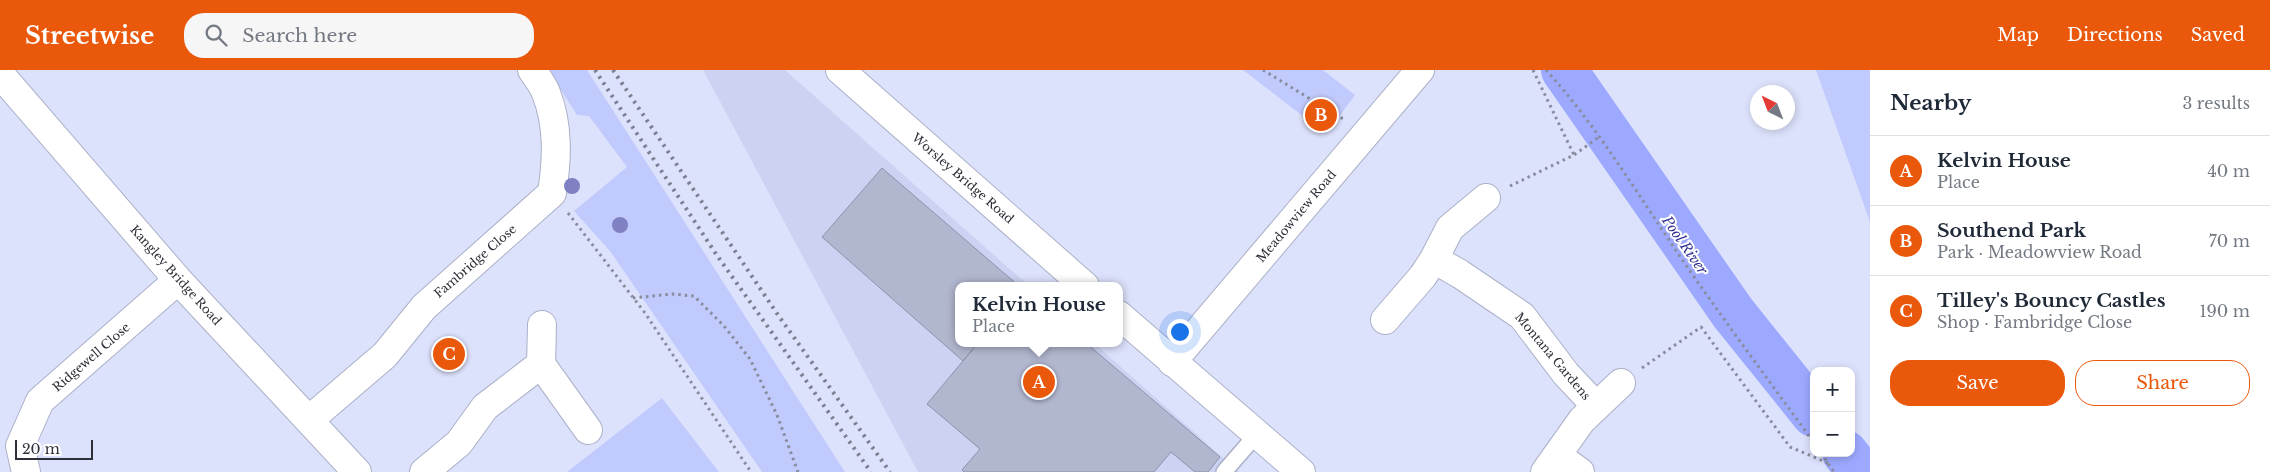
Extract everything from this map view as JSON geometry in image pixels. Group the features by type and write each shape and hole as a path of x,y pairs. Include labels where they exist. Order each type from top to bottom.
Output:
{"street":[{"path":"532,70 546,93 555,132 558,156 552,193"},
{"name":"Worsley Bridge Road","path":"840,70 1081,282"},
{"name":"Meadowview Road","path":"1172,362 1420,70"},
{"name":"Kangley Bridge Road","path":"0,74 178,280 357,472"},
{"name":"Fambridge Close","path":"308,420 384,355 424,306 552,193"},
{"path":"1386,320 1423,276 1450,228 1486,198"},
{"name":"Montana Gardens","path":"1434,259 1460,274 1522,316 1566,374 1596,406"},
{"name":"Ridgewell Close","path":"15,454 40,402 178,280"},
{"path":"1123,319 1301,472"},
{"path":"542,325 541,364 588,430"},
{"path":"424,472 459,443 485,406 541,364"},
{"name":"Montana Gardens","path":"1580,472 1552,464 1582,420 1621,383"}],"lane":[{"path":"1224,472 1257,434"}],"path":[{"path":"1264,70 1364,134"},
{"path":"1533,70 1574,155"},
{"path":"1546,70 1565,90 1599,137 1726,324 1810,438"},
{"path":"1486,198 1574,155 1599,137"},
{"path":"552,193 633,298 751,472"},
{"path":"633,298 672,294 694,296 724,326 750,359 777,415 798,472"},
{"path":"1621,383 1701,327 1790,447 1828,462"},
{"path":"1824,457 1834,472"}],"shaded area":[{"path":"548,70 587,70 845,472 762,472 610,251 574,211 627,167 589,116 577,115"},
{"path":"703,70 785,70 1024,282 955,282 955,347 1098,347 1239,472 918,472"},
{"path":"1243,70 1323,70 1355,95 1326,134"},
{"path":"1816,70 1870,70 1870,222"},
{"path":"662,398 719,472 567,472"}],"building":[{"path":"882,168 1014,282 955,282 955,347 975,347 963,361 822,237"},
{"path":"975,347 1091,347 1220,457 1208,472 1195,472 1171,452 1154,472 964,472 962,470 980,449 927,404"}],"waterway":[{"name":"Pool River","path":"1564,70 1733,313 1812,412"},
{"name":"Pool River","path":"1848,457 1860,472"}],"railway":[{"path":"595,70 716,254 871,472"},
{"path":"613,70 778,315 890,472"}],"place":[{"name":"Southend Park","path":"1321,115"},
{"name":"Tilley's Bouncy Castles","path":"449,354"},
{"name":"Kelvin House","path":"1039,382"}]}
